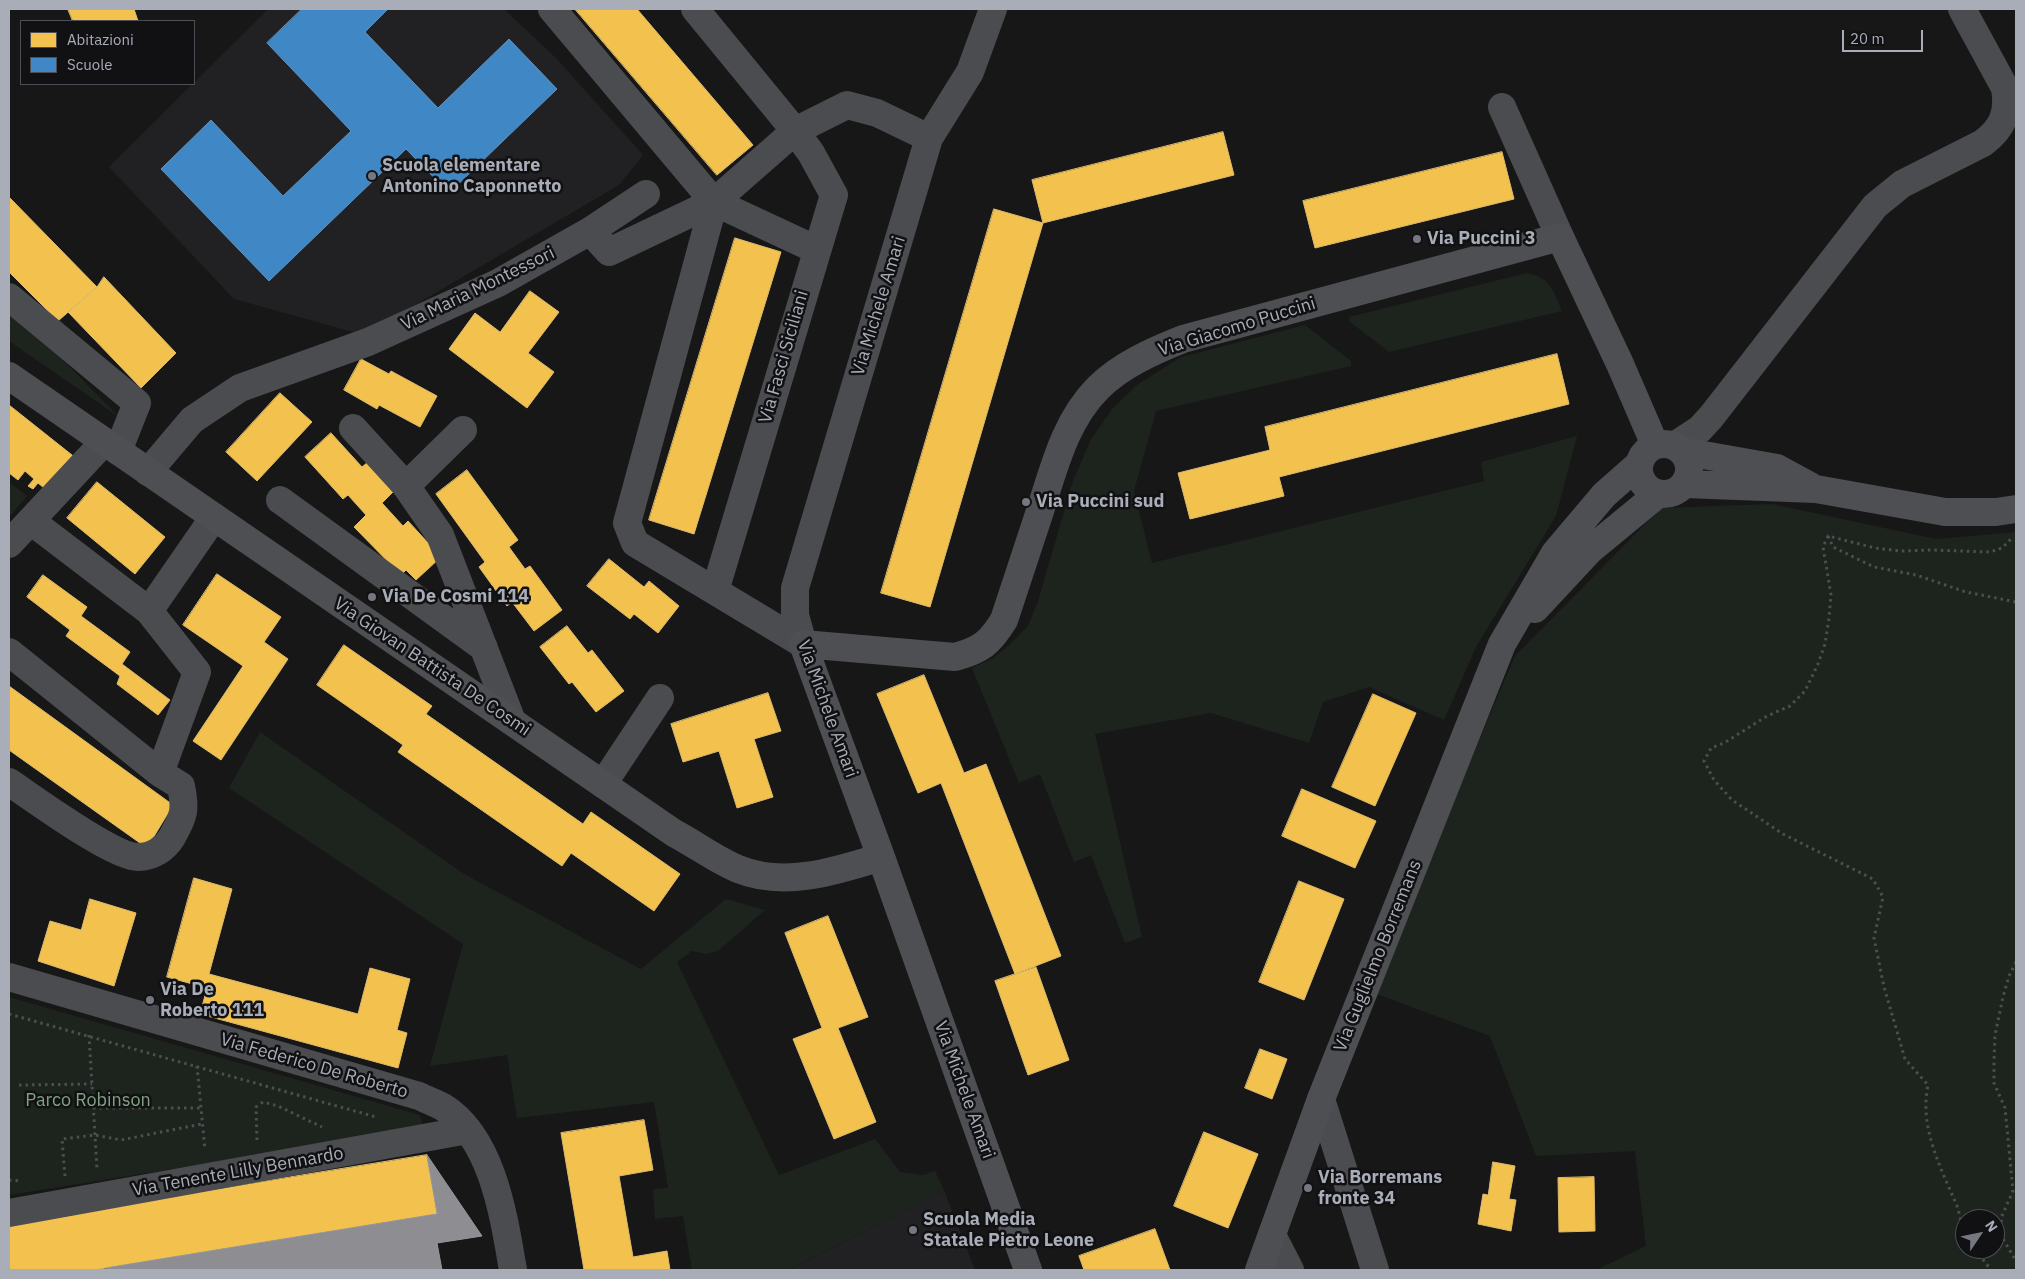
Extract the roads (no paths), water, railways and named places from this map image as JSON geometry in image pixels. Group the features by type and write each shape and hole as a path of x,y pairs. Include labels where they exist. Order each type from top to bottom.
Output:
{"main road":[{"path":"1560,237 1662,452 1688,460 1689,469 1685,484 1667,495 1650,491 1638,474 1662,452"},
{"name":"Via Giacomo Puccini","path":"803,644 955,657 977,651 994,637 1004,620 1060,449 1073,420 1097,388 1125,367 1155,350 1183,339 1560,237"},
{"name":"Via Giovan Battista De Cosmi","path":"9,376 674,833 738,869 773,878 809,876 840,870 881,857"},
{"path":"1502,644 1556,553 1604,494 1662,452 1777,468 1816,489"},
{"path":"1685,484 1816,489 1945,512 1996,512 2016,509"},
{"path":"1502,644 1590,550 1658,494"},
{"name":"Via Michele Amari","path":"803,644 1028,1270"},
{"name":"Via Guglielmo Borremans","path":"1259,1270 1321,1099 1502,644"}],"street":[{"path":"552,9 714,202 816,250"},
{"name":"Via Fasci Siciliani","path":"695,9 795,131 811,153 834,195 715,591"},
{"path":"590,231 609,252 714,202 795,131 847,105 877,112 929,138 970,72 993,9"},
{"path":"1662,452 1700,429 1875,206 1902,184 1983,143 1995,134 2002,124 2008,101 2005,88 1962,9"},
{"path":"1502,107 1560,237"},
{"name":"Via Michele Amari","path":"803,644 795,615 795,588 929,138"},
{"name":"Via Maria Montessori","path":"148,472 192,420 240,388 368,342 498,282 590,231 646,194"},
{"path":"714,202 627,523 635,543 803,644"},
{"path":"9,298 138,402 111,446 9,544"},
{"path":"353,428 406,486 440,535 512,721"},
{"path":"406,486 463,430"},
{"path":"280,500 484,648"},
{"path":"149,611 214,517"},
{"path":"31,521 149,611 197,672 160,772"},
{"path":"9,652 160,772 181,786 185,806 180,822 169,843 153,855 136,857 106,846 9,782"},
{"path":"603,784 660,698"},
{"name":"Via Federico De Roberto","path":"9,977 419,1096 444,1108 468,1130 486,1162 501,1202 513,1270"},
{"path":"1321,1099 1376,1270"},
{"name":"Via Tenente Lilly Bennardo","path":"9,1214 468,1130"},
{"path":"1272,1234 1290,1270"}],"place":[{"name":"Scuola elementare Antonino Caponnetto","path":"372,176"},
{"name":"Via Puccini 3","path":"1417,239"},
{"name":"Via Puccini sud","path":"1026,502"},
{"name":"Via De Cosmi 114","path":"372,597"},
{"name":"Via De Roberto 111","path":"150,1000"},
{"name":"Via Borremans fronte 34","path":"1308,1188"},
{"name":"Scuola Media Statale Pietro Leone","path":"913,1230"}],"park label":[{"name":"Parco Robinson","path":"88,1101"}]}
